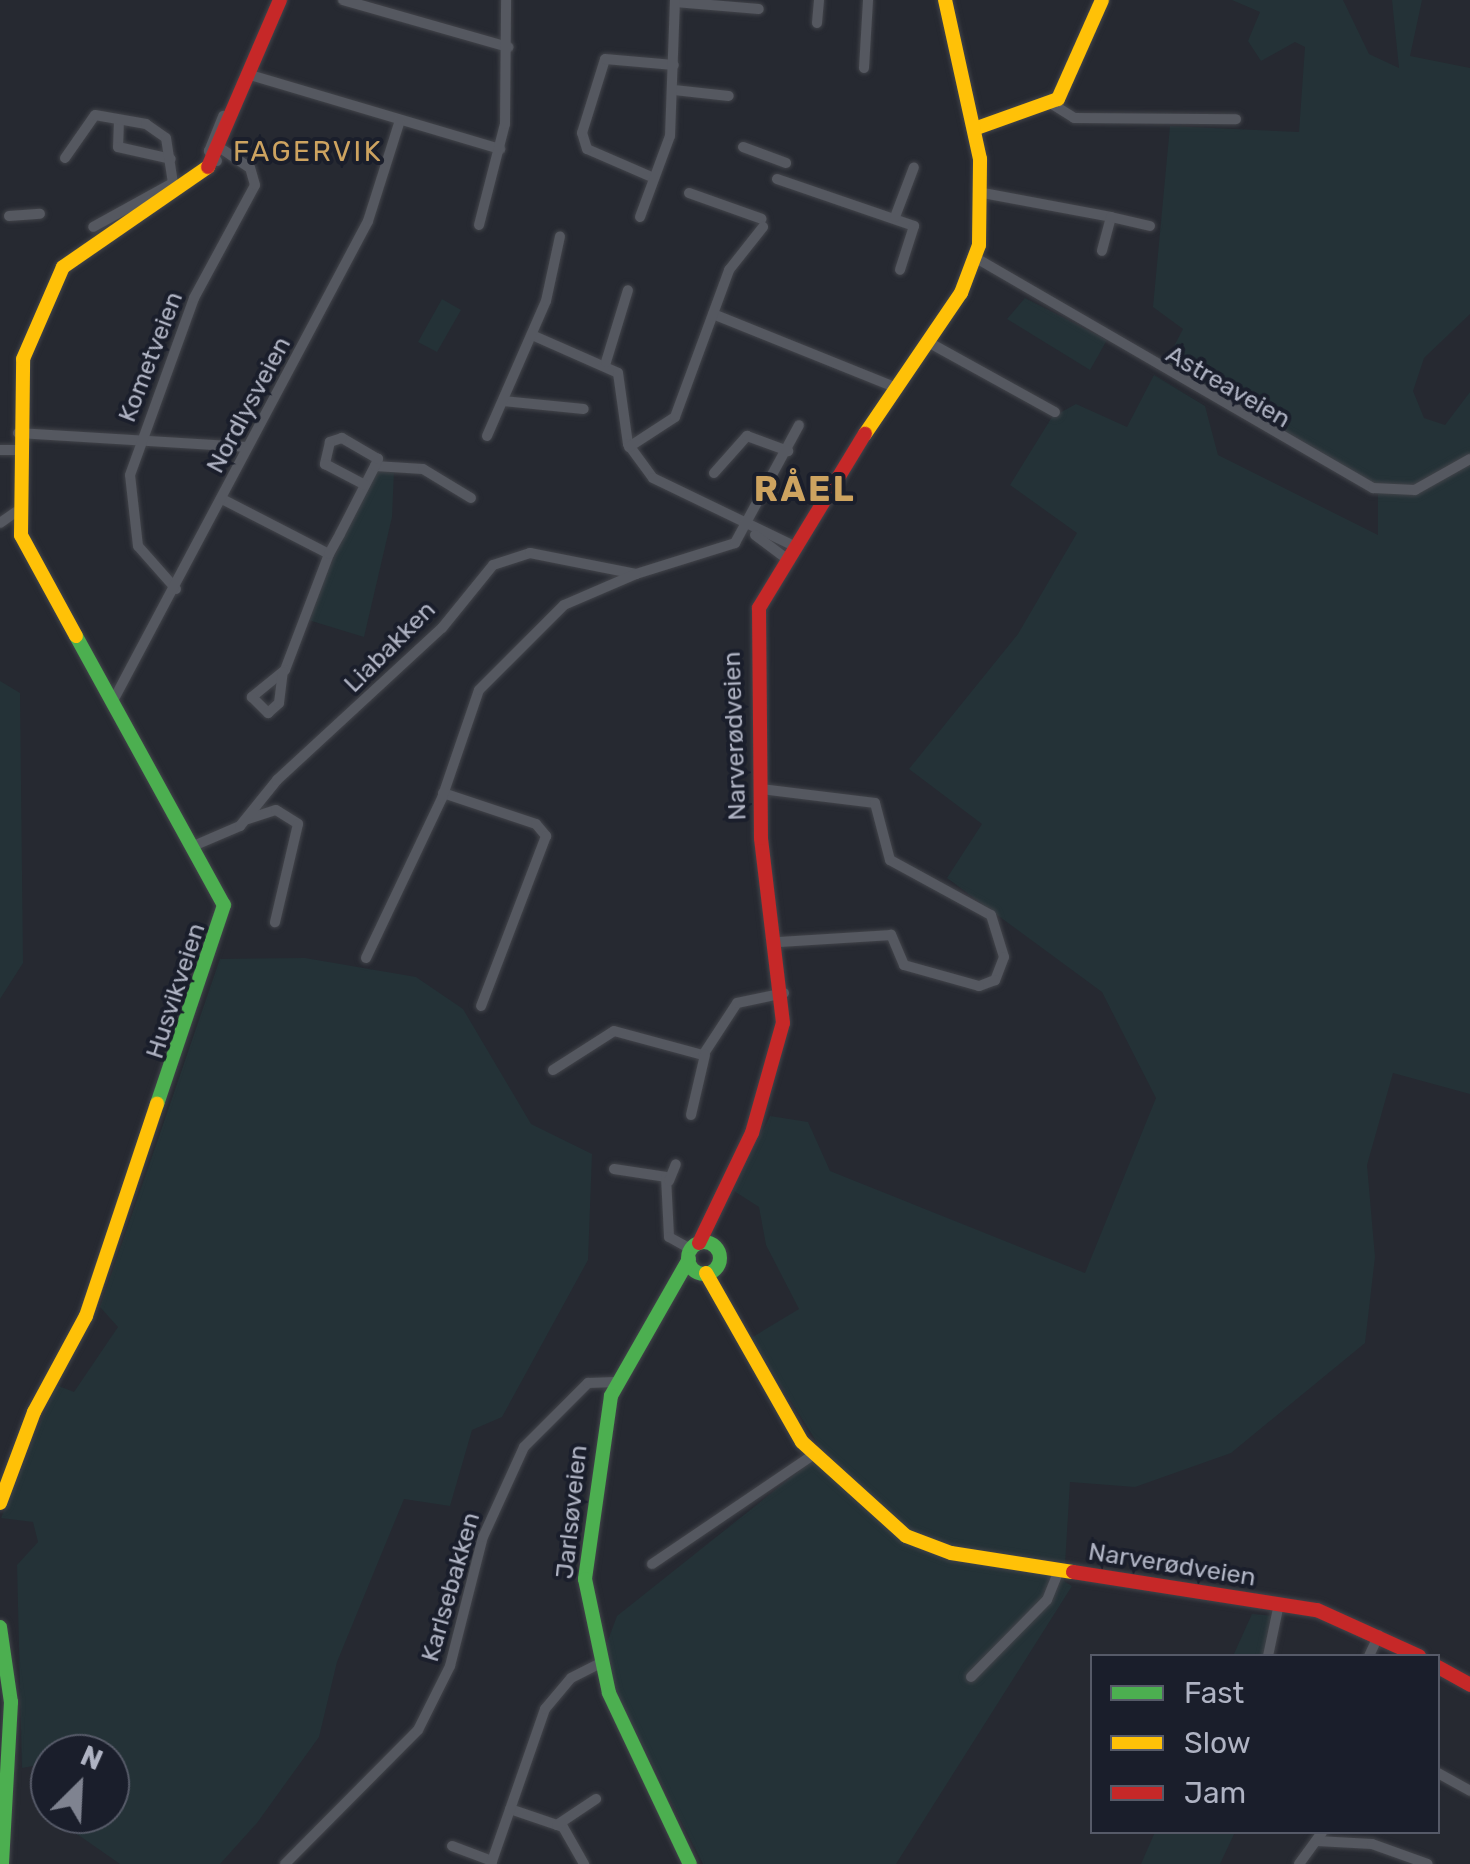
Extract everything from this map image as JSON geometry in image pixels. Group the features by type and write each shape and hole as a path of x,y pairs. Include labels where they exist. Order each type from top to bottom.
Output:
{"main road":[{"path":"220,156 280,0"},
{"name":"Narverødveien","path":"945,0 972,121 983,193 976,258 928,342 786,550 755,628 760,789 785,1000 758,1116 710,1222 702,1258 718,1294 813,1455 922,1544 1279,1604 1380,1634 1416,1654"},
{"path":"972,121 1007,117 1052,104 1073,80 1102,0"},
{"name":"Husvikveien","path":"0,1503 34,1412 86,1316 223,919 198,844 28,549 16,512 8,450 17,433 23,359 56,275 220,156"},
{"name":"Jarlsøveien","path":"690,1864 599,1664 586,1554 616,1382 674,1282 702,1258"},
{"path":"0,1628 11,1702 2,1864"},
{"path":"1440,1668 1470,1685"}],"street":[{"path":"343,0 508,47"},
{"path":"480,224 500,149 508,47 506,0"},
{"path":"818,23 819,0"},
{"path":"864,68 868,0"},
{"path":"640,217 654,178 674,90 675,1 742,4 759,9"},
{"path":"654,178 587,148 582,134 605,58 674,65"},
{"path":"250,74 500,149"},
{"path":"674,90 729,96"},
{"path":"1052,104 1074,118 1236,119"},
{"path":"220,156 210,151 223,116"},
{"path":"64,158 90,117 158,129 171,159 169,187 93,227"},
{"path":"119,120 118,148 171,159"},
{"name":"Nordlysveien","path":"114,700 368,222 400,120"},
{"path":"743,147 786,163"},
{"name":"Kometveien","path":"176,589 151,567 131,527 130,475 194,298 254,184 250,168 220,156"},
{"path":"895,216 914,167"},
{"path":"777,179 895,216 916,230 900,270"},
{"path":"630,447 675,416 737,254 763,223 689,193"},
{"path":"983,193 1150,226"},
{"path":"10,216 40,214"},
{"path":"1102,251 1111,217"},
{"path":"487,436 532,335 560,236"},
{"name":"Astreaveien","path":"976,258 1373,488 1414,490 1470,459"},
{"path":"606,362 628,290"},
{"path":"713,314 897,388"},
{"path":"532,335 606,362 625,388 630,447 653,478 786,550"},
{"path":"928,342 1055,412"},
{"path":"503,401 584,409"},
{"path":"746,528 799,425"},
{"path":"17,433 247,447"},
{"path":"714,474 746,436 788,450"},
{"path":"283,672 328,554 375,466 374,453 342,438 324,450 327,466 365,484"},
{"path":"375,466 423,469 471,498"},
{"path":"222,499 328,554"},
{"path":"0,523 16,512"},
{"name":"Liabakken","path":"247,819 277,780 434,636 493,564 530,553 636,574 731,545 746,528"},
{"path":"366,958 444,793 479,690 564,605 636,574"},
{"path":"760,789 875,803 890,860 991,915 1004,957 995,980 966,985 904,965 891,935 780,942"},
{"path":"444,793 536,824 546,836 481,1006"},
{"name":"Liabakken","path":"198,844 247,819 276,810 298,824 274,922"},
{"path":"691,1115 705,1054 746,999 785,1000"},
{"path":"553,1070 614,1031 705,1054"},
{"name":"Narverødveien","path":"676,1164 669,1181 668,1234 702,1258"},
{"path":"614,1169 669,1181"},
{"name":"Karlsebakken","path":"285,1864 418,1730 450,1666 484,1536 524,1447 588,1382 616,1382"},
{"path":"652,1564 813,1455"},
{"name":"Narverødveien","path":"972,1678 1047,1600 1059,1570"},
{"name":"Narverødveien","path":"1268,1654 1279,1604"},
{"path":"1371,1654 1380,1634"},
{"path":"452,1846 491,1862 554,1693 599,1664"},
{"path":"1440,1775 1470,1791"},
{"path":"557,1825 596,1799"},
{"path":"510,1809 557,1825 584,1864"},
{"path":"1299,1864 1319,1836 1372,1844 1428,1864"}],"shaded area":[{"path":"1232,0 1343,0 1369,54 1399,68 1392,0 1422,0 1410,56 1470,68 1470,314 1424,358 1413,391 1424,418 1445,425 1470,392 1470,1094 1393,1073 1367,1165 1375,1257 1365,1343 1231,1453 1135,1487 1070,1482 1064,1581 1072,1586 896,1864 703,1864 614,1689 605,1648 617,1616 823,1452 751,1338 799,1309 766,1245 759,1207 734,1191 770,1116 808,1122 830,1171 1085,1273 1156,1098 1102,992 947,878 982,824 909,769 1018,634 1077,533 1010,485 1052,417 1076,404 1127,427 1154,375 1205,406 1218,455 1378,535 1378,489 1163,367 1183,329 1153,307 1170,126 1299,132 1305,47 1295,42 1261,61 1248,41 1260,12"},
{"path":"1025,298 1107,340 1090,370 1007,319"},
{"path":"442,299 461,310 437,352 418,342"},
{"path":"375,471 394,471 392,517 364,637 305,619"},
{"path":"0,681 20,693 23,963 0,999"},
{"path":"305,958 416,977 463,1009 531,1124 592,1154 588,1260 502,1417 472,1430 450,1506 404,1499 337,1662 319,1737 257,1823 220,1864 120,1864 77,1834 130,1834 130,1734 30,1734 30,1767 22,1768 17,1565 38,1542 33,1522 1,1518 56,1385 74,1392 118,1327 100,1307 220,959"},
{"path":"1252,1614 1275,1616 1265,1654 1234,1654"},
{"path":"1154,1834 1234,1834 1220,1864 1141,1864"}],"traffic: fast":[{"path":"76,636 224,905 157,1104"},
{"path":"704,1242 715,1247 720,1258 715,1269 704,1274 693,1269 688,1258 693,1247 704,1242"},
{"path":"689,1259 611,1396 585,1579 609,1693 690,1864"},
{"path":"0,1627 11,1702 2,1864"}],"traffic: slow":[{"path":"865,434 961,293 979,245 980,159 945,0"},
{"path":"974,129 1058,99 1102,0"},
{"path":"76,636 21,535 23,359 63,267 208,167"},
{"path":"0,1503 34,1412 86,1316 157,1104"},
{"path":"706,1273 802,1442 906,1536 951,1553 1073,1572"}],"traffic: jam":[{"path":"208,167 280,0"},
{"path":"699,1243 752,1133 783,1023 761,838 759,608 865,434"},
{"path":"1073,1572 1317,1610 1415,1654"},
{"path":"1440,1668 1470,1685"}],"district":[{"name":"FAGERVIK","path":"308,152"},
{"name":"RÅEL","path":"805,489"}]}
